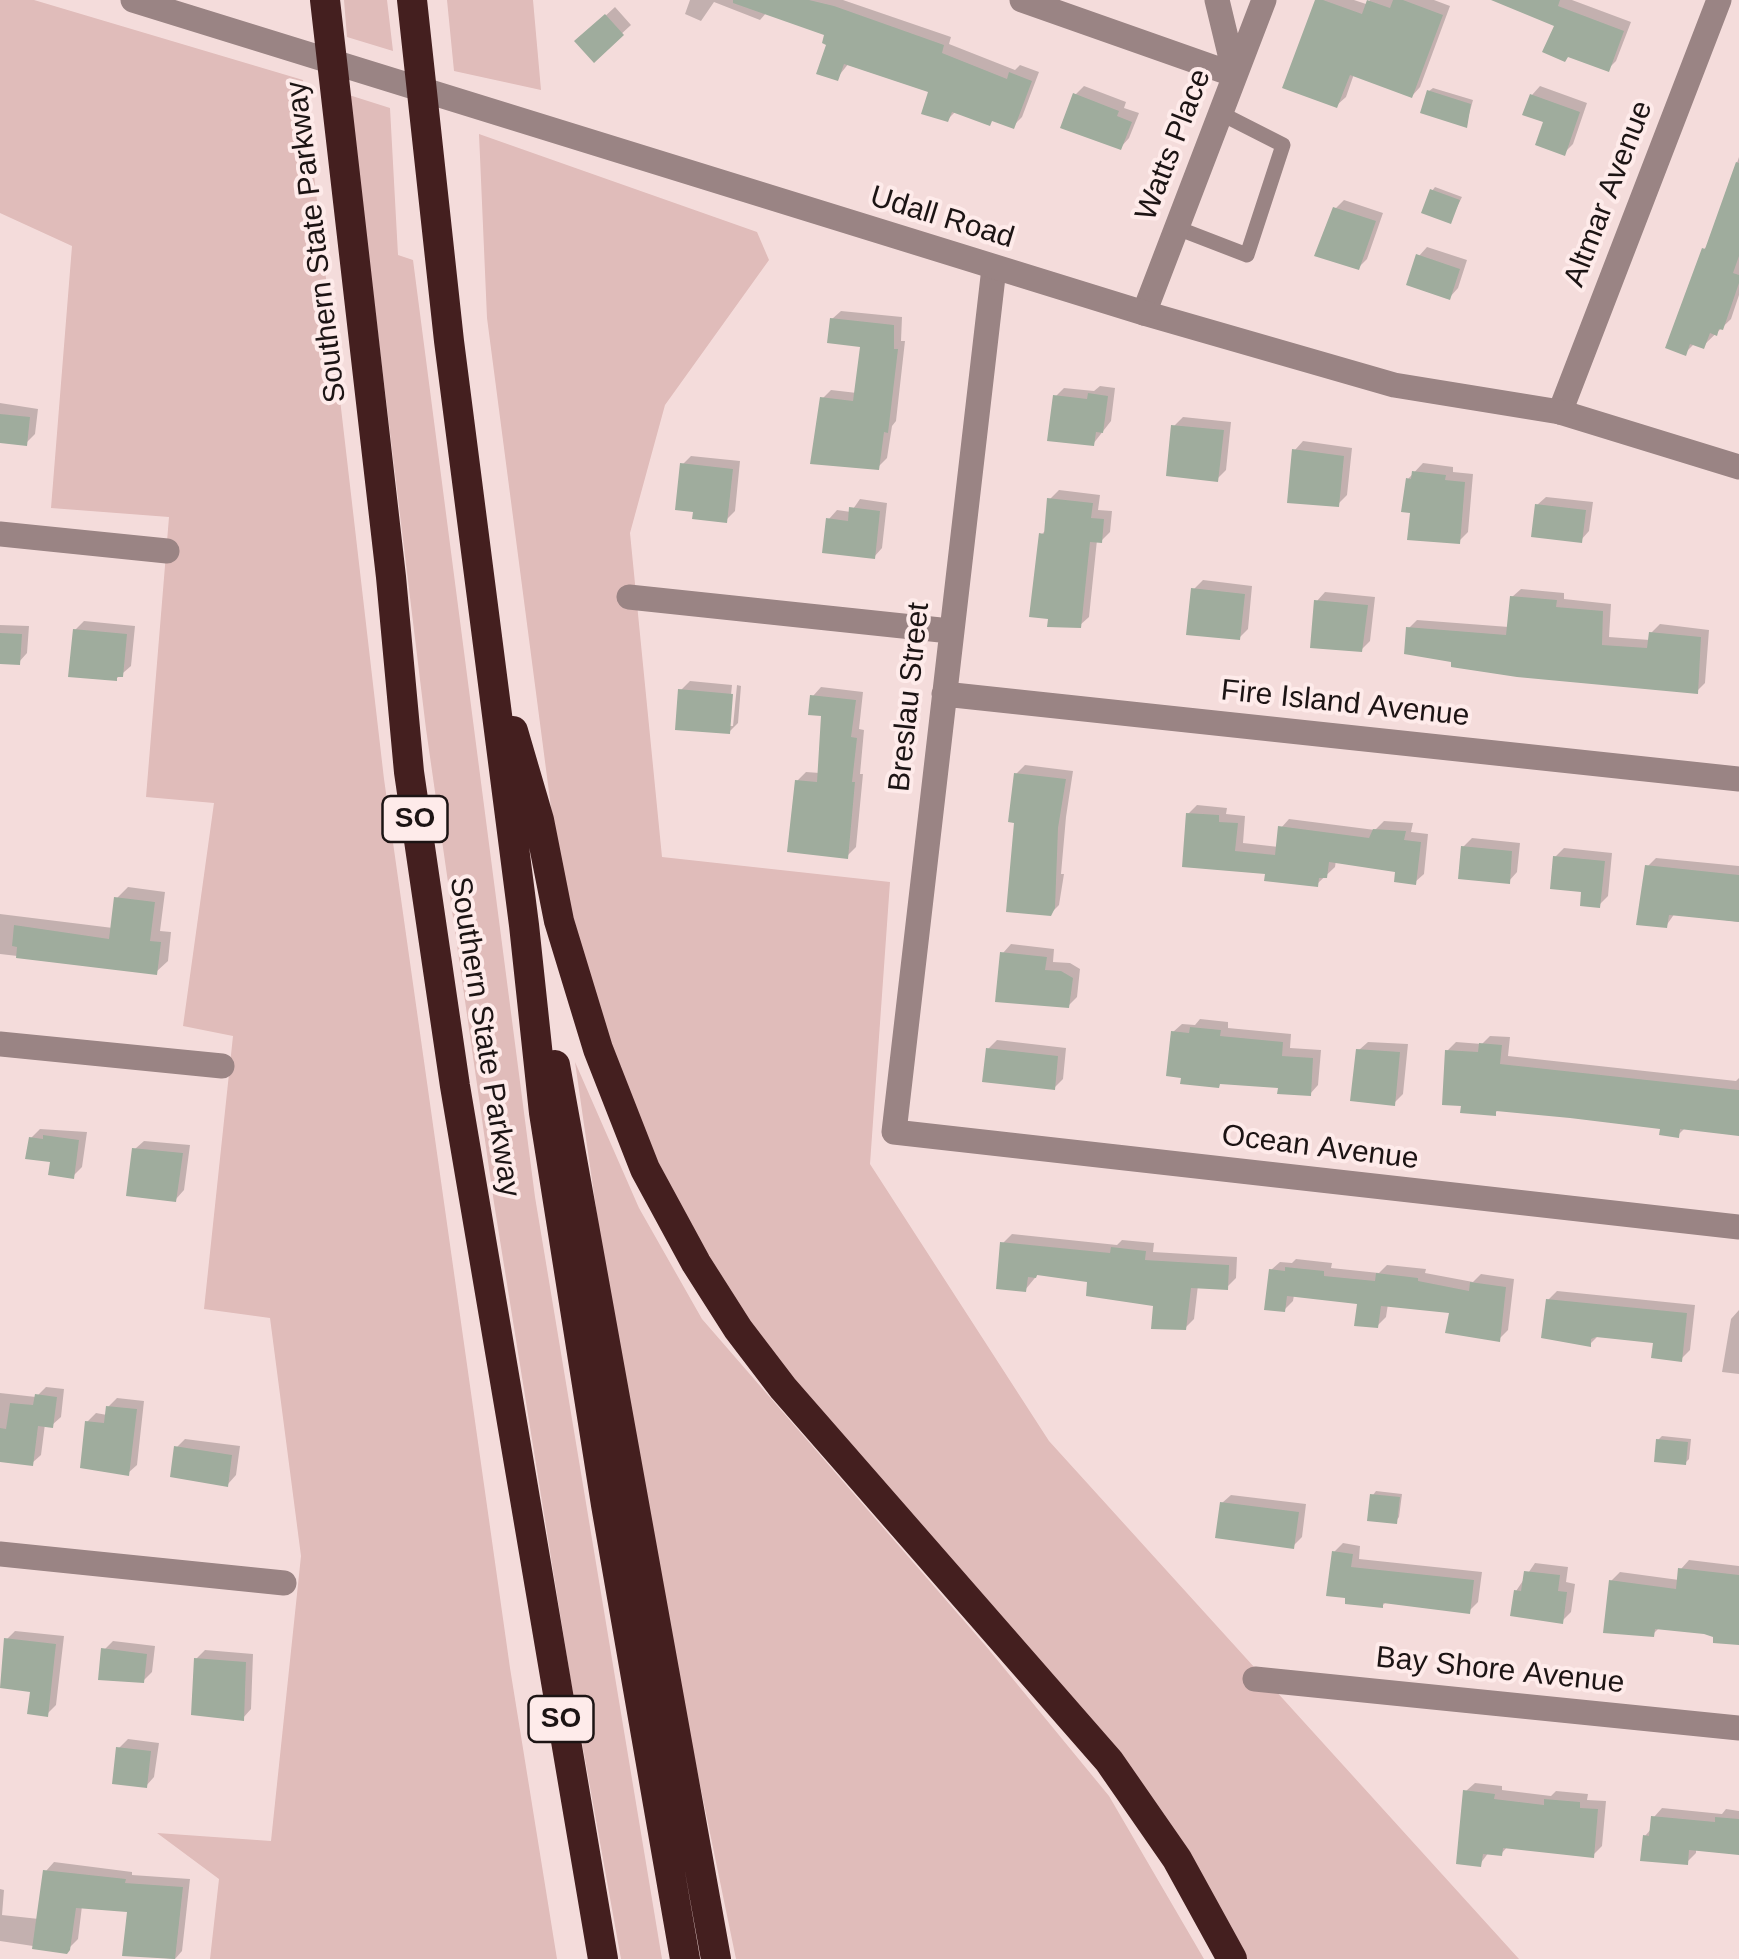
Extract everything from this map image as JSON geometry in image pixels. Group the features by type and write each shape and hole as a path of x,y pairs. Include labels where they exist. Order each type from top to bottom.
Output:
{"highway":[{"name":"Southern State Parkway","path":"324,0 392,577 408,772 471,1184 603,1959"},
{"name":"Southern State Parkway","path":"412,0 544,1114 685,1959"},
{"path":"484,632 538,820 559,921 585,1010 629,1132 679,1234 738,1328 784,1388 1109,1762 1168,1845 1232,1959"},
{"name":"Southern State Parkway","path":"524,925 565,1111 716,1959"}],"street":[{"name":"Udall Road","path":"133,0 1144,313 1394,385 1560,412 1739,467"},
{"path":"1022,0 1235,75"},
{"path":"1217,0 1235,75"},
{"name":"Watts Place","path":"1144,313 1264,0"},
{"name":"Altmar Avenue","path":"1560,412 1719,0"},
{"name":"Breslau Street","path":"894,1132 994,268"},
{"path":"0,534 166,551"},
{"path":"629,597 950,631"},
{"name":"Fire Island Avenue","path":"944,694 1739,779"},
{"path":"0,1044 222,1066"},
{"name":"Ocean Avenue","path":"894,1132 1739,1228"},
{"path":"0,1554 284,1582"},
{"name":"Bay Shore Avenue","path":"1255,1679 1739,1728"}],"lane":[{"path":"1177,228 1248,255 1283,145 1220,113"}],"shaded area":[{"path":"0,0 34,0 303,80 384,779 510,1668 557,1959 210,1959 219,1879 157,1833 271,1841 301,1556 270,1318 204,1309 233,1036 183,1026 214,803 146,797 169,517 51,508 72,246 0,213"},
{"path":"344,0 387,0 393,51 347,37"},
{"path":"447,0 533,0 541,90 454,71"},
{"path":"349,95 390,108 398,255 413,260 535,1197 662,1959 621,1959 570,1676 494,1203 426,729"},
{"path":"479,134 757,232 769,260 665,405 630,533 662,857 890,882 870,1164 1049,1441 1519,1959 1244,1959 1201,1873 840,1443 710,1280 605,1065 558,861 487,318"},
{"path":"575,1062 639,1208 702,1319 985,1645 1109,1796 1204,1959 736,1959 685,1712 611,1312"}],"building":[{"path":"733,0 809,0 834,6 944,45 942,53 1007,79 1009,72 1032,81 1014,129 992,121 990,126 952,112 948,122 921,114 928,92 844,64 838,81 816,74 826,45 822,43 824,35"},
{"path":"1315,0 1362,14 1367,0 1390,8 1393,0 1403,0 1443,15 1412,98 1350,75 1337,108 1282,88"},
{"path":"1491,0 1560,0 1558,6 1624,31 1609,72 1568,57 1565,62 1542,52 1554,26"},
{"path":"605,14 624,35 594,63 574,41"},
{"path":"1427,90 1471,104 1467,128 1420,113"},
{"path":"1073,93 1119,111 1117,116 1132,122 1121,150 1060,128"},
{"path":"1530,94 1580,112 1565,156 1535,145 1543,122 1522,115"},
{"path":"1736,162 1739,256 1733,273 1739,275 1739,283 1723,330 1719,329 1717,336 1710,333 1704,349 1690,344 1686,356 1665,348"},
{"path":"1430,189 1460,200 1451,224 1421,213"},
{"path":"1333,207 1376,221 1359,270 1314,256"},
{"path":"1416,254 1460,269 1450,300 1406,285"},
{"path":"830,318 894,325 894,349 898,349 888,433 884,432 879,470 810,464 820,397 853,401 860,347 827,343"},
{"path":"1088,393 1108,396 1103,433 1096,432 1094,446 1047,441 1053,395 1087,399"},
{"path":"0,414 30,417 27,446 0,443"},
{"path":"1171,425 1224,430 1218,482 1166,476"},
{"path":"1292,449 1344,456 1339,507 1287,503"},
{"path":"680,463 733,469 727,523 692,519 693,512 675,510"},
{"path":"1412,471 1465,482 1460,544 1407,540 1410,513 1401,512 1406,478 1411,479"},
{"path":"1047,498 1093,503 1091,518 1104,519 1102,543 1090,542 1081,628 1047,627 1048,619 1029,617"},
{"path":"1535,504 1586,510 1582,543 1531,537"},
{"path":"849,507 880,511 875,559 822,553 826,518 848,521"},
{"path":"1191,588 1245,594 1240,640 1186,635"},
{"path":"1510,596 1557,600 1556,607 1603,611 1602,645 1647,648 1649,632 1701,637 1698,694 1517,677 1451,667 1451,662 1404,654 1406,627 1506,635"},
{"path":"1314,600 1368,605 1362,652 1310,648"},
{"path":"73,629 127,634 123,677 117,677 117,681 68,677"},
{"path":"0,633 22,634 20,665 0,664"},
{"path":"678,689 733,694 730,734 675,730"},
{"path":"810,695 856,700 851,737 857,738 848,859 787,852 795,780 817,782 821,716 808,715"},
{"path":"1014,773 1066,779 1058,828 1055,908 1051,916 1006,912 1014,823 1008,822"},
{"path":"1186,813 1219,815 1219,822 1238,823 1235,851 1275,855 1278,826 1369,838 1373,829 1406,831 1404,840 1421,842 1416,885 1394,882 1395,872 1329,862 1327,878 1319,878 1318,887 1264,881 1265,874 1182,867"},
{"path":"1461,846 1512,851 1510,884 1458,879"},
{"path":"1553,856 1605,861 1600,908 1580,906 1581,892 1550,889"},
{"path":"1645,865 1739,875 1739,922 1669,915 1667,928 1636,925"},
{"path":"114,897 155,902 150,941 161,942 157,975 16,958 17,947 12,946 14,925 109,939"},
{"path":"1000,952 1047,957 1045,970 1061,971 1073,978 1069,1008 995,1002"},
{"path":"1190,1027 1221,1030 1220,1036 1283,1042 1282,1056 1313,1058 1311,1096 1277,1094 1278,1088 1180,1084 1181,1078 1166,1076 1171,1031 1189,1033"},
{"path":"1479,1043 1502,1045 1500,1064 1739,1090 1739,1136 1680,1129 1679,1138 1659,1135 1660,1129 1570,1118 1496,1111 1496,1116 1460,1113 1461,1106 1442,1105 1445,1050 1478,1052"},
{"path":"986,1048 1058,1056 1055,1090 982,1082"},
{"path":"1356,1049 1400,1052 1395,1106 1350,1101"},
{"path":"43,1135 79,1140 74,1179 48,1175 50,1162 25,1159 29,1137 43,1139"},
{"path":"132,1148 183,1153 176,1202 126,1196"},
{"path":"1000,1242 1110,1253 1111,1247 1146,1251 1145,1260 1229,1265 1228,1290 1191,1288 1186,1330 1151,1329 1153,1306 1086,1296 1087,1282 1037,1275 1028,1277 1026,1292 996,1289"},
{"path":"1285,1267 1375,1281 1376,1273 1418,1278 1469,1291 1470,1282 1506,1287 1500,1342 1445,1333 1449,1313 1381,1306 1378,1328 1354,1326 1357,1304 1287,1296 1285,1312 1264,1310 1269,1269 1285,1271"},
{"path":"1546,1299 1687,1313 1682,1362 1651,1358 1653,1343 1596,1337 1591,1339 1591,1347 1541,1338"},
{"path":"35,1394 57,1397 53,1428 38,1426 33,1466 0,1462 0,1428 6,1429 10,1403 33,1405"},
{"path":"106,1406 137,1409 129,1476 80,1468 85,1421 104,1423"},
{"path":"1656,1439 1688,1442 1686,1465 1654,1462"},
{"path":"174,1446 232,1455 228,1487 170,1477"},
{"path":"1370,1494 1400,1497 1397,1524 1367,1521"},
{"path":"1220,1502 1299,1512 1294,1549 1215,1538"},
{"path":"1332,1551 1353,1554 1351,1567 1474,1580 1470,1614 1383,1603 1383,1608 1345,1604 1345,1598 1326,1596"},
{"path":"1678,1568 1739,1575 1739,1645 1713,1643 1713,1637 1704,1634 1655,1629 1654,1637 1603,1633 1609,1580 1676,1589"},
{"path":"1524,1571 1560,1575 1558,1591 1567,1592 1563,1624 1510,1616 1514,1590 1521,1591"},
{"path":"4,1638 56,1644 48,1717 27,1714 30,1692 0,1688"},
{"path":"101,1648 147,1654 144,1683 98,1680"},
{"path":"194,1658 246,1662 244,1721 191,1715"},
{"path":"116,1747 151,1751 147,1788 112,1784"},
{"path":"1463,1790 1495,1794 1494,1799 1544,1805 1544,1799 1580,1802 1580,1808 1598,1809 1594,1858 1503,1848 1502,1856 1483,1854 1481,1867 1456,1864"},
{"path":"1651,1816 1715,1822 1715,1817 1739,1819 1739,1855 1689,1850 1688,1865 1640,1861 1643,1835 1649,1836"},
{"path":"43,1870 126,1879 125,1883 183,1887 175,1959 122,1956 127,1912 76,1908 67,1954 32,1949"}]}
